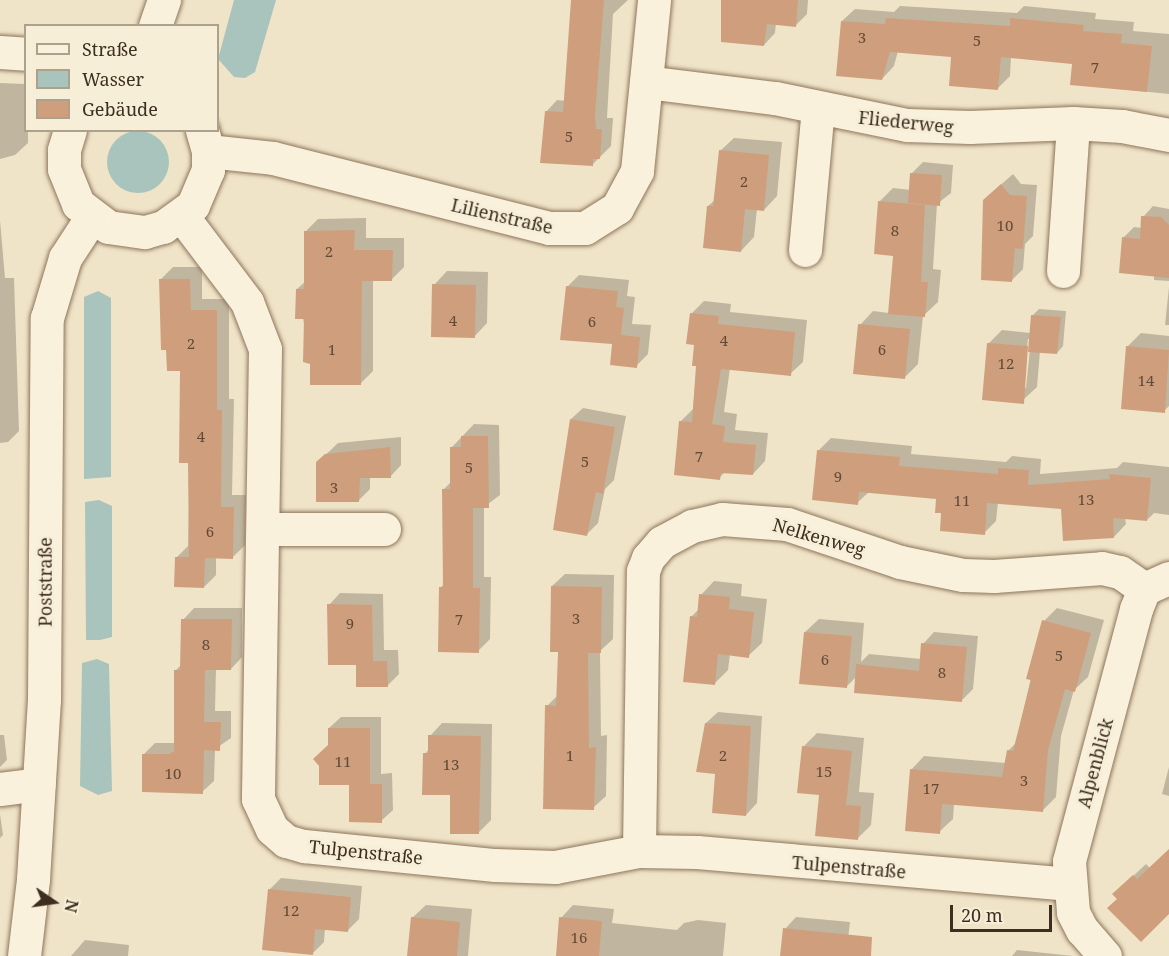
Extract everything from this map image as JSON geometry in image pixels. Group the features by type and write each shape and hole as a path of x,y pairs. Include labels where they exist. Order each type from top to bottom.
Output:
{"street":[{"path":"156,24 164,0"},
{"name":"Lilienstraße","path":"205,141 549,228 585,228 616,208 629,190 637,171 654,0"},
{"path":"0,52 24,54"},
{"name":"Fliederweg","path":"646,82 712,89 938,127 1073,123 1122,126 1169,135"},
{"path":"805,250 818,108"},
{"path":"1063,272 1073,123"},
{"path":"69,132 64,150 64,169 69,188 92,218 126,232 145,232 182,216 202,188 205,141"},
{"name":"Tulpenstraße","path":"182,216 247,302 265,349 258,799 272,829 286,841 304,846 495,865 555,867 639,852 697,852 1068,884"},
{"name":"Poststraße","path":"24,956 44,700 47,318 65,258 92,218"},
{"name":"Nelkenweg","path":"639,852 643,571 648,558 662,542 692,526 722,519 787,524 900,562 963,575 994,576 1102,568 1156,583"},
{"path":"264,529 384,529"},
{"name":"Alpenblick","path":"1105,956 1082,930 1073,912 1068,884 1069,861 1156,583"},
{"path":"0,789 39,784"}],"water":[{"path":"234,0 276,0 255,72 245,78 234,77 219,60"},
{"path":"132,132 144,132 160,140 168,156 168,168 160,184 138,193 116,184 107,162 116,140"},
{"path":"98,291 111,298 111,477 84,479 84,297"},
{"path":"99,500 112,506 112,637 86,640 85,502"},
{"path":"97,659 109,664 112,791 98,795 80,786 82,663"}],"building":[{"path":"571,0 604,0 595,115 596,129 602,129 600,159 593,159 593,166 540,163 545,111 563,112"},
{"path":"721,0 798,0 796,27 767,24 764,46 721,42"},
{"path":"886,18 1010,26 1010,18 1084,25 1083,31 1122,34 1121,43 1152,46 1147,92 1070,85 1072,64 1001,57 998,90 949,86 951,57 890,52 882,80 836,76 841,21 885,24"},
{"path":"719,150 769,155 764,211 745,209 741,252 703,248 707,206 713,206"},
{"path":"910,173 942,175 940,206 908,203"},
{"path":"1001,184 1010,195 1027,196 1023,249 1015,248 1012,282 981,280 983,200"},
{"path":"878,201 925,205 921,282 928,282 925,317 888,314 893,256 874,254"},
{"path":"1141,216 1161,217 1169,225 1169,278 1119,273 1122,237 1140,239"},
{"path":"355,230 354,250 393,250 392,281 362,281 361,385 310,385 310,364 303,362 304,319 295,319 296,289 304,289 304,231"},
{"path":"159,279 190,279 191,310 217,310 217,410 222,410 221,507 234,507 233,559 205,558 204,588 174,587 175,557 189,557 188,463 179,463 180,371 167,371 166,350 161,350"},
{"path":"432,284 476,285 475,338 431,337"},
{"path":"566,286 618,291 616,307 624,308 621,335 640,337 637,368 610,365 612,344 560,340"},
{"path":"690,313 719,316 718,324 795,332 791,376 721,369 712,424 725,426 723,442 756,445 753,475 721,473 720,480 674,475 679,421 692,422 696,366 692,366 694,345 686,344"},
{"path":"1031,315 1061,317 1057,354 1028,352"},
{"path":"858,324 910,329 905,379 853,374"},
{"path":"987,343 1028,346 1024,404 982,400"},
{"path":"1126,346 1169,350 1165,413 1121,409"},
{"path":"570,419 615,427 603,494 596,492 587,536 553,530"},
{"path":"461,436 488,436 489,508 473,508 473,588 480,588 479,653 438,652 439,587 443,587 442,489 450,489 450,447 461,447"},
{"path":"390,447 391,478 360,478 359,502 316,502 316,462 325,454"},
{"path":"817,450 900,457 899,466 998,474 998,468 1029,470 1028,485 1110,479 1109,474 1151,478 1147,521 1113,518 1114,538 1063,541 1061,509 987,503 985,535 940,531 941,513 935,513 936,499 859,492 858,505 812,500"},
{"path":"551,586 602,587 601,653 588,653 589,748 596,747 594,810 543,809 545,705 556,706 558,652 550,652"},
{"path":"699,594 730,597 729,609 754,612 749,658 718,654 715,685 683,682 690,616 697,617"},
{"path":"327,604 372,605 373,661 387,661 388,687 356,687 356,665 328,665"},
{"path":"181,619 232,619 231,670 205,670 204,722 221,722 220,751 204,750 203,794 142,792 142,754 169,754 174,751 174,670 180,670"},
{"path":"1042,620 1091,633 1075,692 1065,689 1048,750 1043,812 942,804 940,834 905,831 910,769 1002,777 1007,750 1013,751 1031,680 1026,679"},
{"path":"804,632 852,636 847,688 799,684"},
{"path":"921,643 967,647 962,702 854,693 856,664 919,671"},
{"path":"705,723 751,726 746,816 712,813 715,774 696,772"},
{"path":"328,728 370,728 370,784 382,784 382,823 349,822 349,785 319,785 319,766 313,759 328,745"},
{"path":"428,735 481,736 479,834 450,834 450,795 422,795 423,753 428,753"},
{"path":"802,746 852,751 846,805 861,806 858,840 815,836 819,795 797,793"},
{"path":"1169,849 1169,914 1141,942 1107,908 1117,899 1112,894 1133,875 1137,879"},
{"path":"268,889 351,897 348,932 315,929 313,955 262,950"},
{"path":"411,917 460,922 457,956 407,956"},
{"path":"559,917 602,921 599,956 556,956"},
{"path":"783,928 872,937 871,956 780,956"}]}
